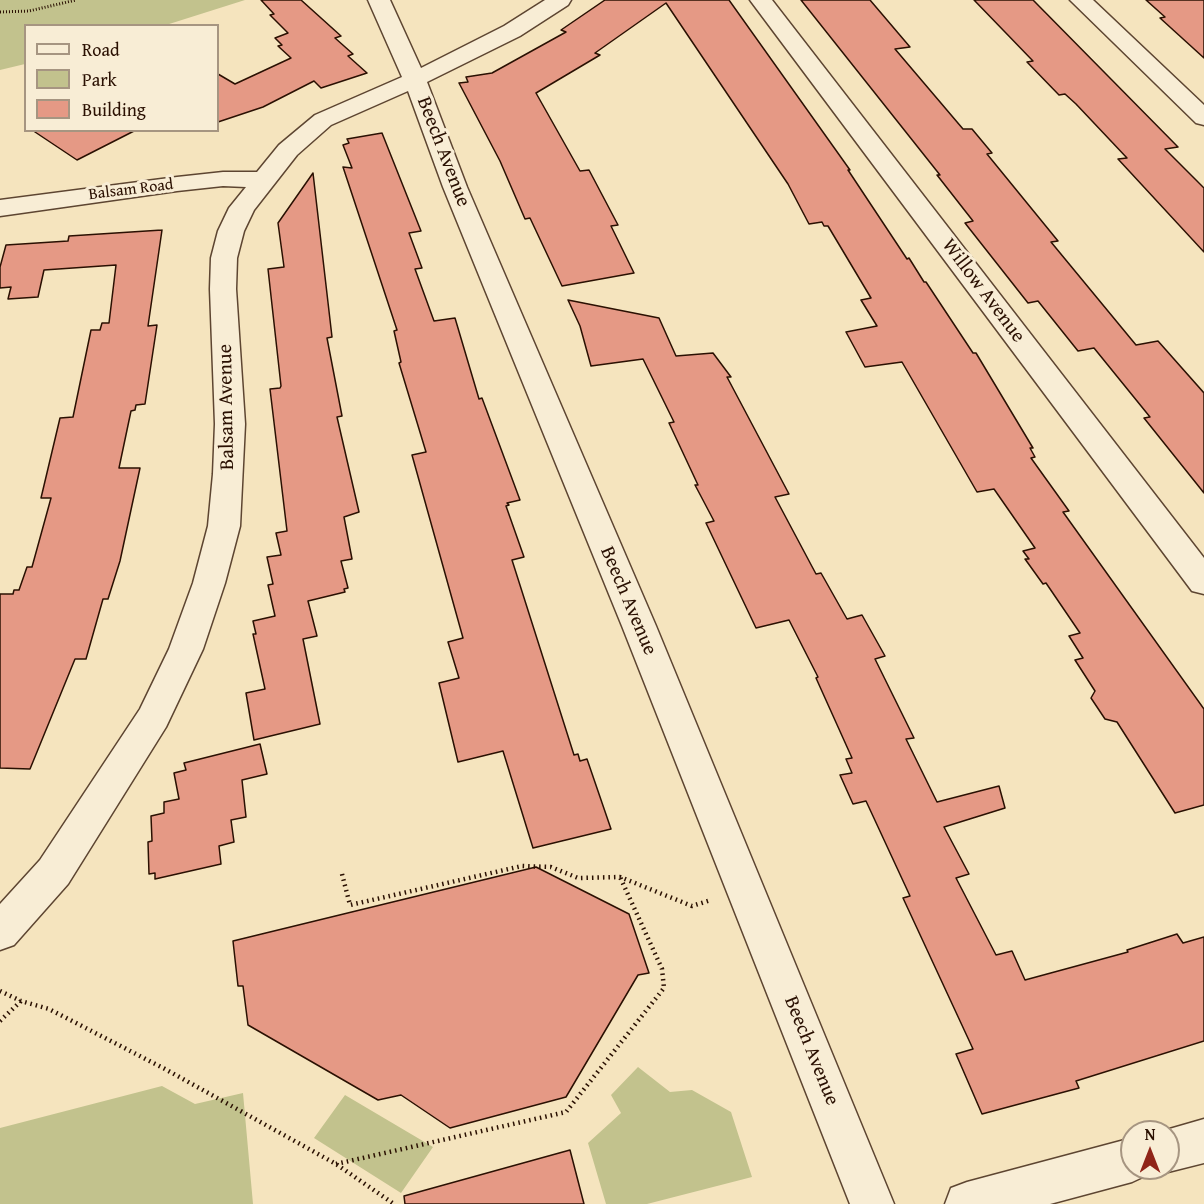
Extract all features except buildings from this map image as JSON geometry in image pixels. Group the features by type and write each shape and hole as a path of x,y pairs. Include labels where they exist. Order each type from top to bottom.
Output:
{"street":[{"name":"Beech Avenue","path":"380,0 415,80 455,187 639,626 872,1204"},
{"name":"Balsam Avenue","path":"0,932 54,872 154,717 186,649 209,583 224,526 228,474 230,424 223,289 224,258 231,231 242,208 288,150 323,120 415,80 512,31 560,0"},
{"name":"Willow Avenue","path":"761,0 1204,582"},
{"path":"1081,0 1204,118"},
{"name":"Balsam Road","path":"0,208 223,179 264,180"},
{"path":"1180,1147 1204,1141"},
{"path":"967,1204 1120,1163"}],"path":[{"path":"0,12 29,11 76,0"},
{"path":"342,874 350,905 522,866 550,867 578,878 620,877 692,906 720,897"},
{"path":"336,1164 566,1112 664,988 662,969 620,877"},
{"path":"0,991 21,1001 49,1009 165,1069 336,1164 394,1204"},
{"path":"0,1021 21,1001"}],"green space":[{"path":"0,0 245,0 169,24 24,24 24,64 0,70"},
{"path":"638,1067 670,1092 692,1090 731,1112 752,1177 647,1204 606,1204 588,1143 621,1113 611,1095"},
{"path":"162,1086 195,1104 243,1093 253,1204 0,1204 0,1128"},
{"path":"345,1095 433,1147 401,1193 314,1138"}]}
